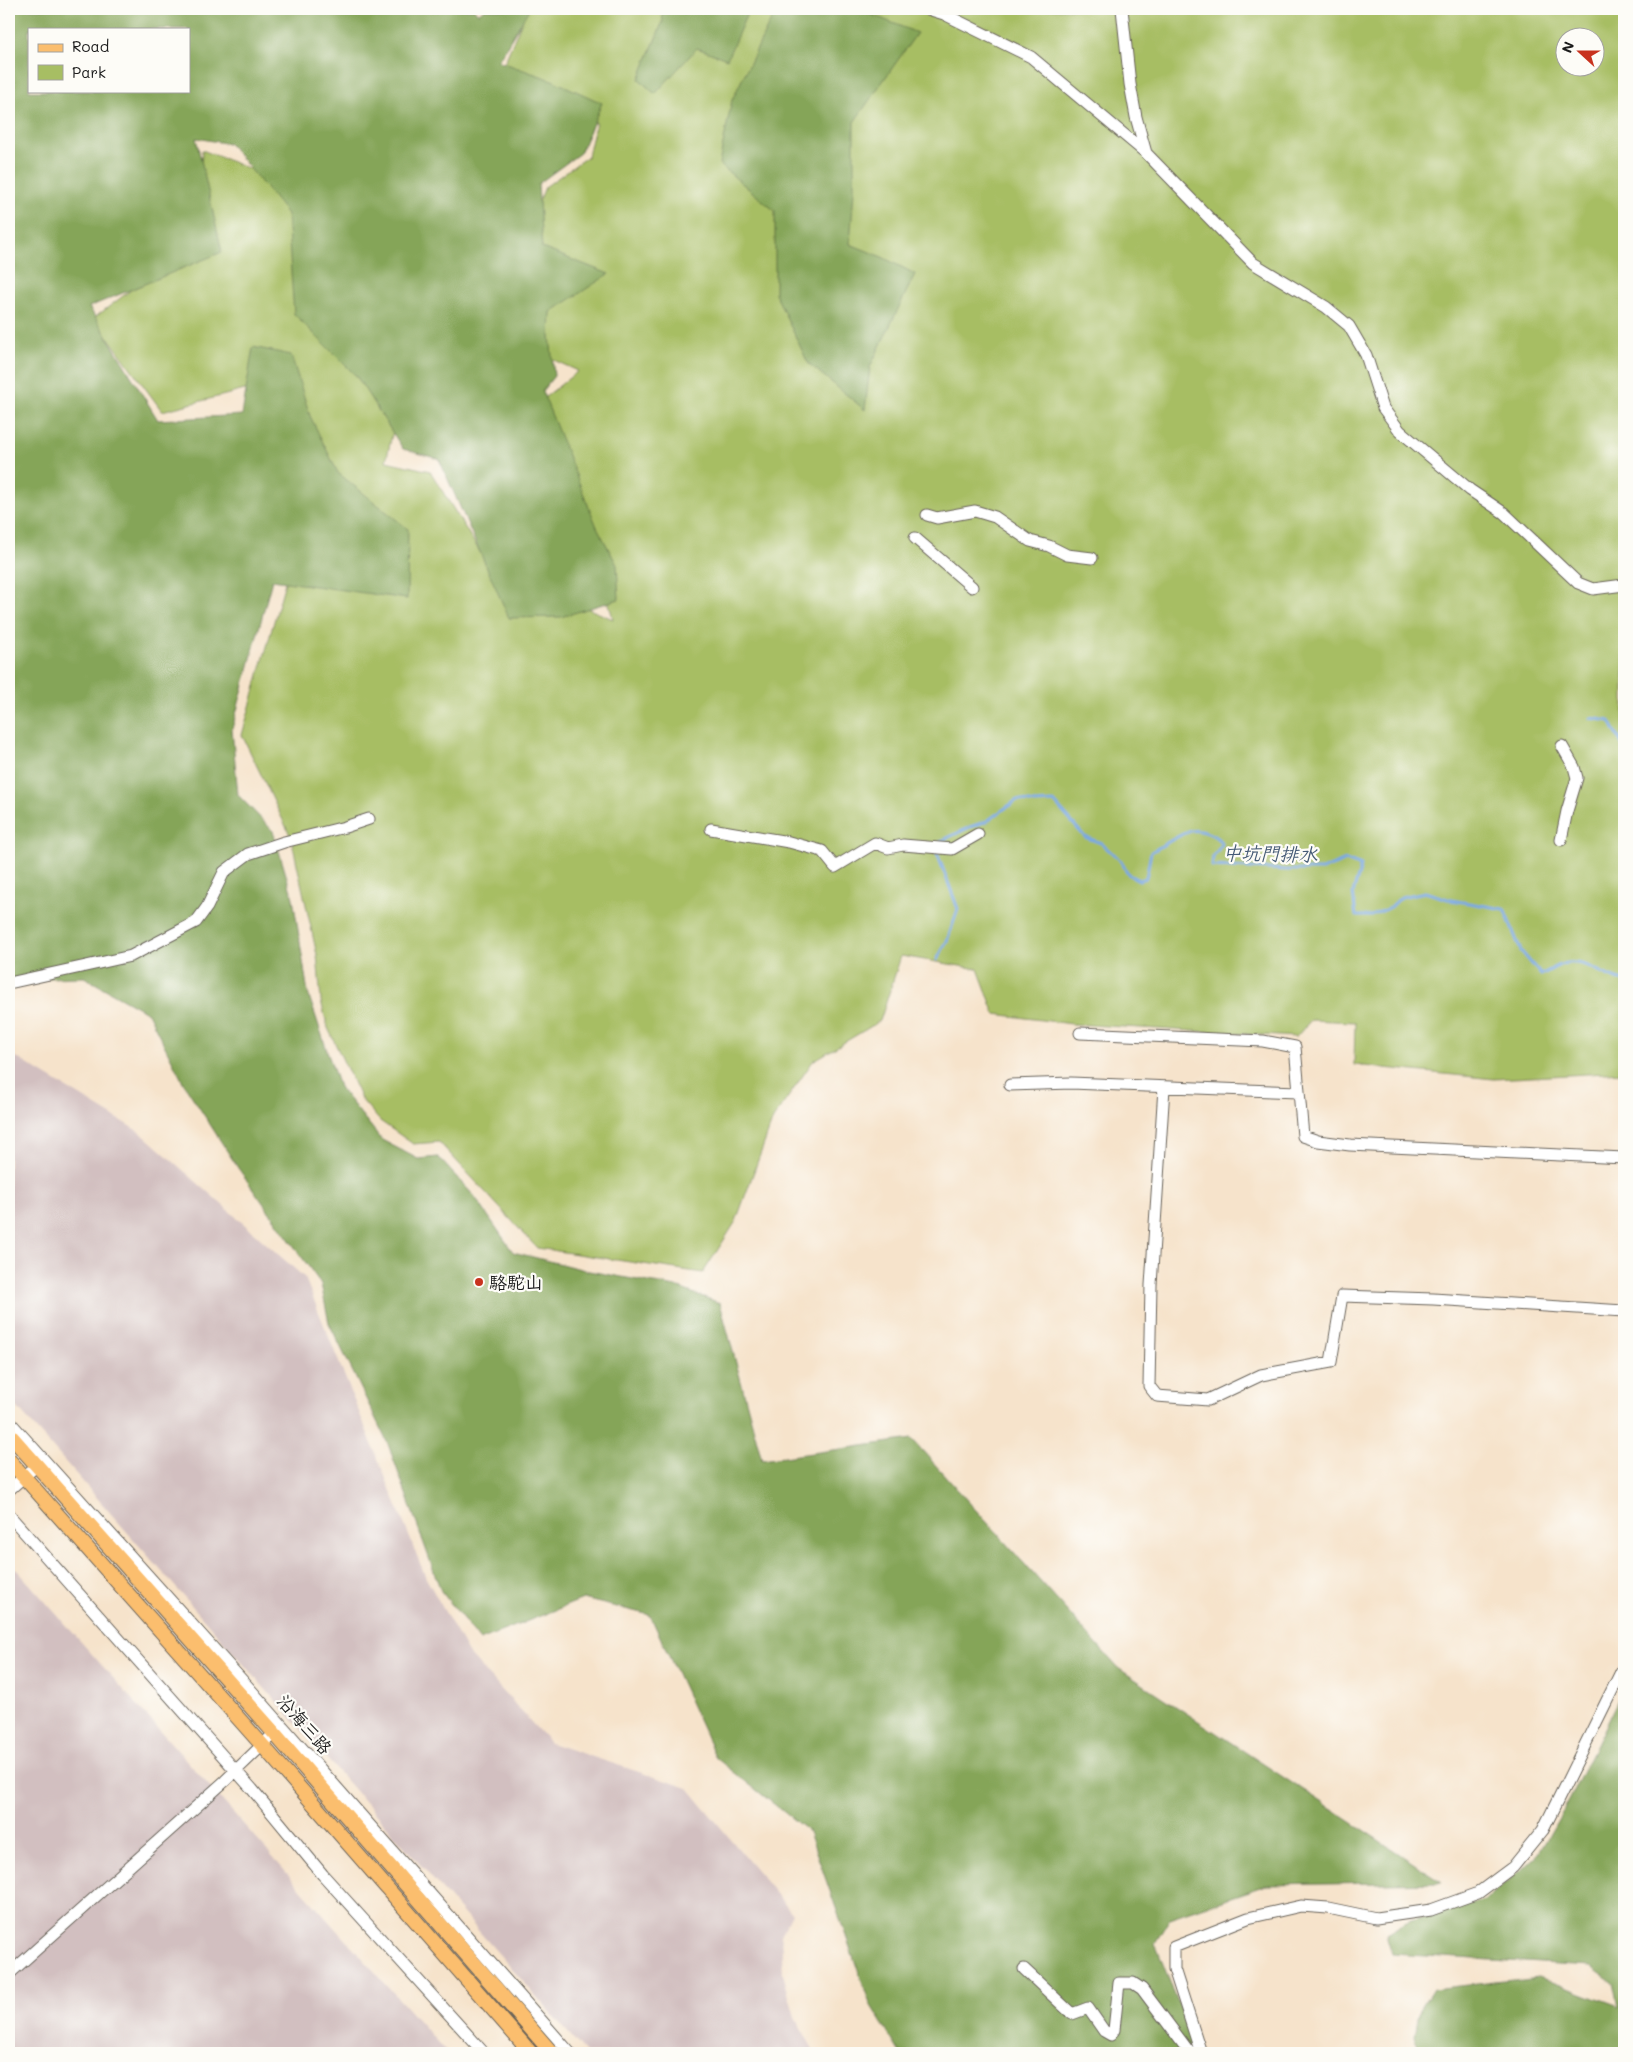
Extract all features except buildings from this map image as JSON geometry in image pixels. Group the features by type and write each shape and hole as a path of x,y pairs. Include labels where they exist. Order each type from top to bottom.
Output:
{"main road":[{"name":"沿海三路","path":"9,1434 40,1462 279,1730 492,1974 547,2047"},
{"path":"9,1460 263,1746 531,2053"}],"street":[{"path":"928,9 952,18 1031,56 1146,153 1253,263 1326,307 1349,326 1366,355 1383,408 1400,431 1470,490 1504,513 1578,583 1593,589 1624,585"},
{"path":"1122,9 1130,84 1136,117 1146,153"},
{"path":"927,516 937,518 975,511 995,517 1030,541 1049,546 1067,555 1092,558"},
{"path":"916,538 972,587"},
{"path":"1561,840 1577,778 1574,767 1562,746"},
{"path":"9,983 131,956 196,922 208,907 224,872 248,854 284,842 369,819"},
{"path":"711,829 789,842 822,851 835,867 875,843 888,848 903,845 952,849 978,834"},
{"path":"1080,1033 1263,1040 1294,1048 1303,1136 1318,1141 1350,1145 1624,1158"},
{"path":"1010,1084 1071,1083 1298,1092"},
{"path":"1164,1088 1150,1294 1149,1386 1157,1396 1208,1400 1261,1375 1331,1362 1342,1296 1434,1299 1624,1311"},
{"name":"沿海三路","path":"9,1421 40,1462"},
{"path":"9,1490 40,1462"},
{"path":"9,1515 236,1772 323,1874 484,2053"},
{"path":"121,1586 138,1572"},
{"path":"1201,2053 1174,1969 1174,1946 1248,1918 1301,1906 1328,1908 1376,1918 1432,1910 1478,1893 1513,1867 1543,1830 1624,1666"},
{"path":"9,1974 236,1772 279,1730"},
{"path":"313,1803 329,1787"},
{"path":"401,1904 417,1888"},
{"path":"1024,1969 1072,2014 1088,2008 1104,2031 1111,2035 1114,2030 1119,1983 1133,1983 1145,1993 1190,2053"},
{"path":"475,1989 492,1974"},
{"name":"沿海三路","path":"547,2047 570,2053"}],"shaded area":[{"path":"9,1053 141,1133 305,1278 426,1578 468,1653 550,1743 688,1788 792,1913 781,1935 783,1974 795,2017 815,2053 586,2053 9,1398"},
{"path":"9,1561 220,1798 447,2053 9,2053"}],"green space":[{"path":"9,9 474,9 478,14 484,9 529,9 498,61 552,80 602,103 580,153 538,184 542,248 609,274 551,312 550,336 554,376 542,391 597,527 617,565 619,599 561,617 509,618 439,459 403,449 357,377 294,314 287,214 230,144 196,138 222,252 89,307 158,420 242,415 253,347 291,355 310,416 338,473 408,529 407,599 272,580 232,729 238,795 273,831 293,898 308,993 339,1087 382,1140 418,1159 438,1157 475,1197 513,1252 589,1271 676,1287 720,1303 762,1460 912,1439 1118,1668 1442,1882 1267,1885 1170,1918 1155,1943 1197,2053 900,2053 870,2004 809,1832 716,1758 650,1615 583,1599 480,1640 441,1591 388,1444 329,1323 321,1284 238,1168 184,1084 148,1013 84,977 9,979"},
{"path":"527,9 1624,9 1624,1072 1494,1079 1354,1065 1355,1022 1311,1020 1296,1037 1072,1024 995,1014 978,969 901,956 880,1021 813,1061 773,1119 736,1221 703,1273 537,1248 439,1142 413,1144 380,1121 361,1099 328,1028 321,1001 317,955 291,837 242,735 300,529 296,377 162,411 94,318 198,239 202,150 263,174 401,396 386,461 430,471 490,568 613,619 598,561 544,398 578,371 534,351 521,247 545,187 588,156 596,122 503,66"},
{"path":"661,9 749,9 727,59 697,48 655,94 639,79 663,21"},
{"path":"806,9 858,9 917,33 854,122 854,190 850,244 882,257 915,274 870,367 865,410 808,363 775,293 775,211 719,164 732,100 774,14"},
{"path":"1624,1687 1624,2053 1422,2053 1414,2036 1418,2013 1433,1989 1539,1977 1619,2007 1614,1983 1590,1966 1392,1954 1386,1934 1410,1920 1484,1900 1518,1873 1539,1853 1569,1800"}],"waterway":[{"path":"1591,718 1610,721 1624,748"},
{"name":"中坑門排水","path":"941,841 987,821 1017,800 1035,803 1054,802 1085,837 1101,843 1120,860 1129,875 1139,880 1146,878 1151,852 1176,837 1191,831 1209,833 1222,844 1213,857 1212,866 1322,870 1346,860 1361,866 1353,893 1356,916 1371,916 1391,907 1401,897 1425,892 1451,900 1504,909 1521,951 1541,975 1561,965 1575,963 1624,981"},
{"name":"中坑門排水","path":"937,853 958,909 947,941 937,960"}],"place":[{"name":"駱駝山","path":"479,1282"}]}
